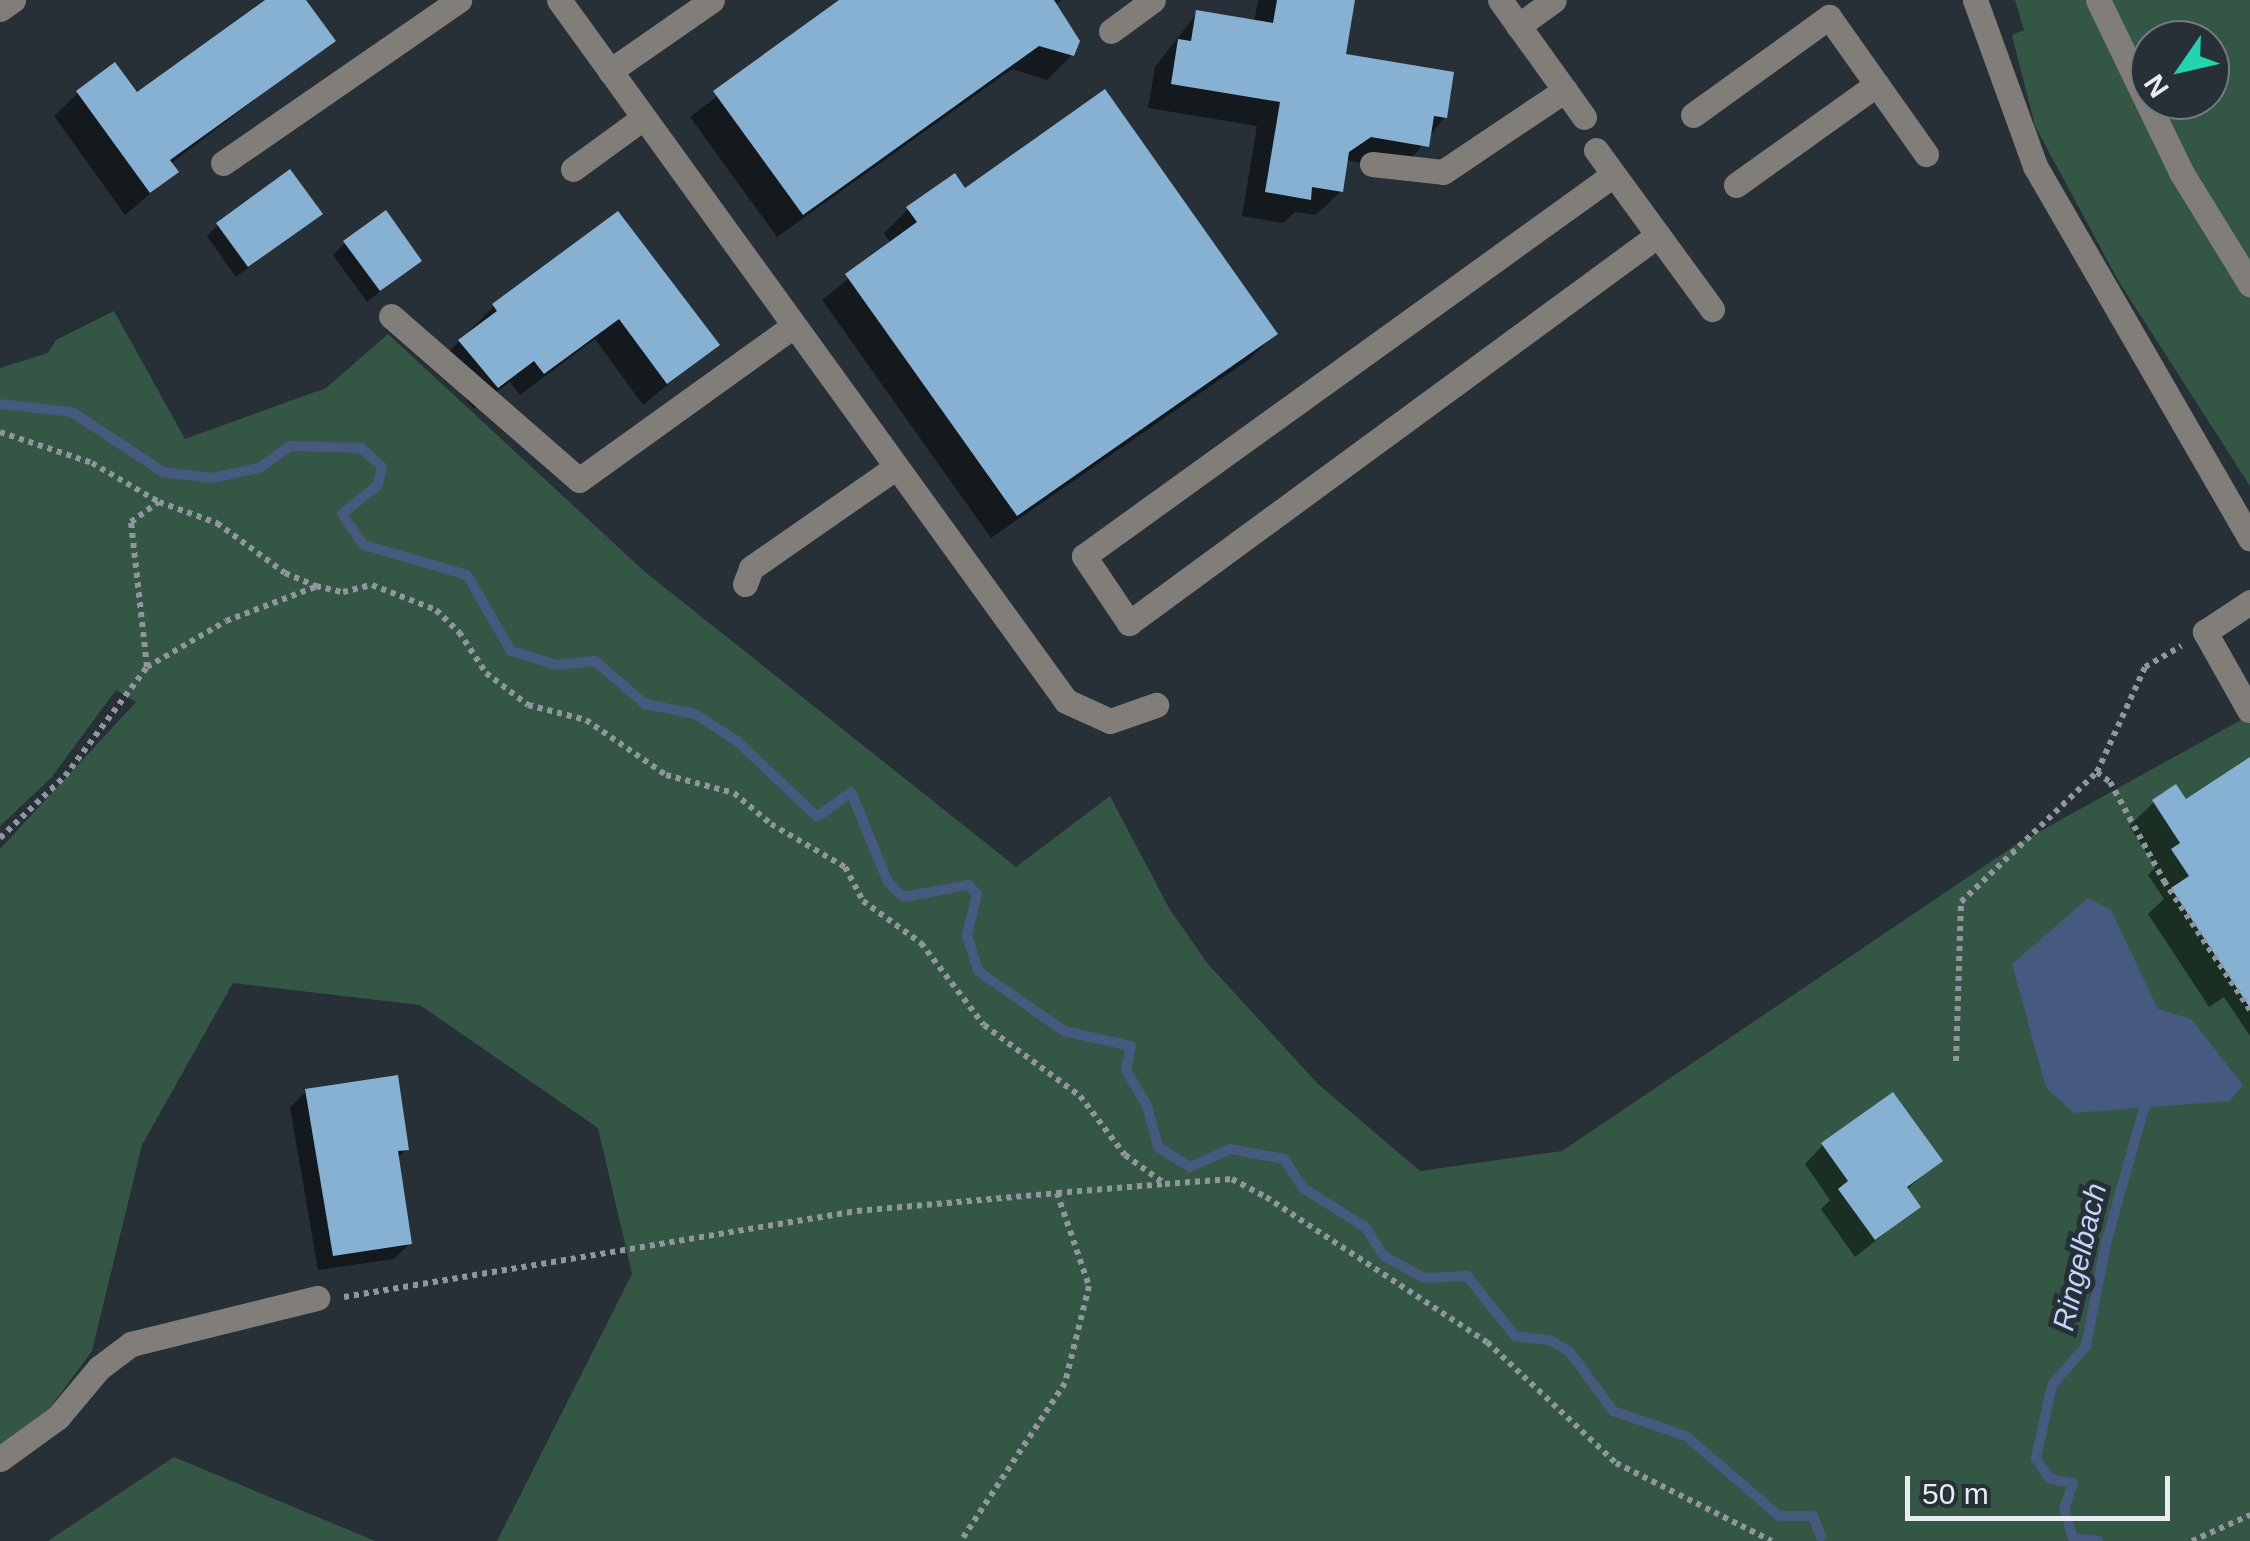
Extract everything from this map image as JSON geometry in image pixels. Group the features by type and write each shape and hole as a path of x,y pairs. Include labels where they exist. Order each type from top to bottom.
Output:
{"street":[{"path":"0,10 13,0"},
{"path":"224,163 459,0"},
{"path":"559,0 1066,701 1110,721 1156,705"},
{"path":"610,72 712,0"},
{"path":"1111,31 1153,0"},
{"path":"1500,0 1584,117"},
{"path":"1518,26 1554,0"},
{"path":"1975,0 2035,166 2250,538"},
{"path":"2098,0 2181,172 2250,284"},
{"path":"1693,115 1829,17 1926,154"},
{"path":"1736,185 1876,84"},
{"path":"1372,164 1444,172 1565,90"},
{"path":"573,170 644,118"},
{"path":"1596,150 1712,309"},
{"path":"1613,175 1084,556 1130,623 1658,235"},
{"path":"392,316 578,480 792,326"},
{"path":"745,584 750,568 895,468"},
{"path":"2249,710 2205,632 2250,602"},
{"path":"0,1459 58,1416 99,1368 131,1344 317,1298"}],"path":[{"path":"0,432 92,463 159,502 217,523 284,573 343,592 372,585 436,610 460,632 486,672 528,705 586,720 666,775 734,793 771,824 845,867 863,900 921,943 984,1025 1080,1096 1125,1155 1166,1184"},
{"path":"148,668 131,522 159,502"},
{"path":"0,838 64,776 148,668 226,621 316,586"},
{"path":"1956,1061 1961,902 2097,772 2145,666 2205,632"},
{"path":"2097,772 2110,782 2164,880 2250,1010"},
{"path":"317,1298 498,1276 857,1212 1232,1179 1266,1197 1488,1342 1616,1463 1772,1541"},
{"path":"961,1541 1065,1383 1089,1286 1057,1192"},
{"path":"2192,1541 2250,1515"}],"green space":[{"path":"2015,0 2250,0 2250,486 2119,282 2035,126 2012,35 2024,30"},
{"path":"114,311 185,439 326,388 388,334 645,572 1016,867 1110,796 1169,908 1207,963 1318,1084 1420,1171 1562,1151 2017,844 2250,715 2250,1541 497,1541 632,1274 598,1128 420,1005 233,983 142,1145 92,1351 40,1421 0,1448 0,849 136,702 116,690 51,778 0,826 0,368 48,353 56,340"},
{"path":"174,1457 375,1541 48,1541"}],"water":[{"path":"2088,898 2111,910 2158,1009 2191,1019 2243,1085 2230,1101 2074,1113 2046,1088 2012,964"}],"building":[{"path":"265,0 306,0 336,41 170,160 179,172 150,193 76,91 115,62 137,92"},
{"path":"839,0 1054,0 1080,41 1074,56 1039,46 803,215 713,91"},
{"path":"1277,0 1355,0 1346,54 1454,72 1447,118 1434,116 1429,147 1371,137 1349,152 1343,192 1312,187 1311,200 1265,192 1280,102 1171,84 1178,39 1191,41 1196,10 1273,23"},
{"path":"1105,89 1278,334 1017,516 845,274 917,222 906,207 955,173 965,188"},
{"path":"290,169 323,214 248,267 216,223"},
{"path":"386,210 422,261 380,291 343,241"},
{"path":"618,211 720,345 667,384 619,319 544,374 534,361 498,388 458,340 497,311 492,304"},
{"path":"2250,757 2250,1008 2171,888 2189,876 2171,849 2180,843 2152,800 2176,784 2186,799"},
{"path":"398,1075 409,1150 398,1151 412,1244 333,1256 305,1089"},
{"path":"1893,1092 1943,1161 1907,1187 1921,1207 1875,1240 1838,1189 1848,1181 1821,1143"}],"waterway":[{"path":"0,404 72,412 163,472 212,478 259,468 291,446 361,448 382,467 378,485 342,514 364,545 467,575 511,651 557,665 595,661 645,704 695,714 737,741 817,817 851,792 888,882 903,897 968,885 977,894 967,935 978,971 1064,1031 1131,1046 1126,1070 1147,1106 1158,1147 1190,1167 1230,1149 1284,1159 1303,1188 1365,1227 1384,1256 1424,1278 1467,1276 1515,1336 1550,1340 1570,1352 1613,1411 1686,1436 1779,1516 1813,1516 1821,1537"},
{"name":"Ringelbach","path":"2098,1541 2073,1538 2064,1509 2073,1483 2050,1479 2036,1458 2052,1385 2086,1346 2106,1243 2145,1105"}]}
